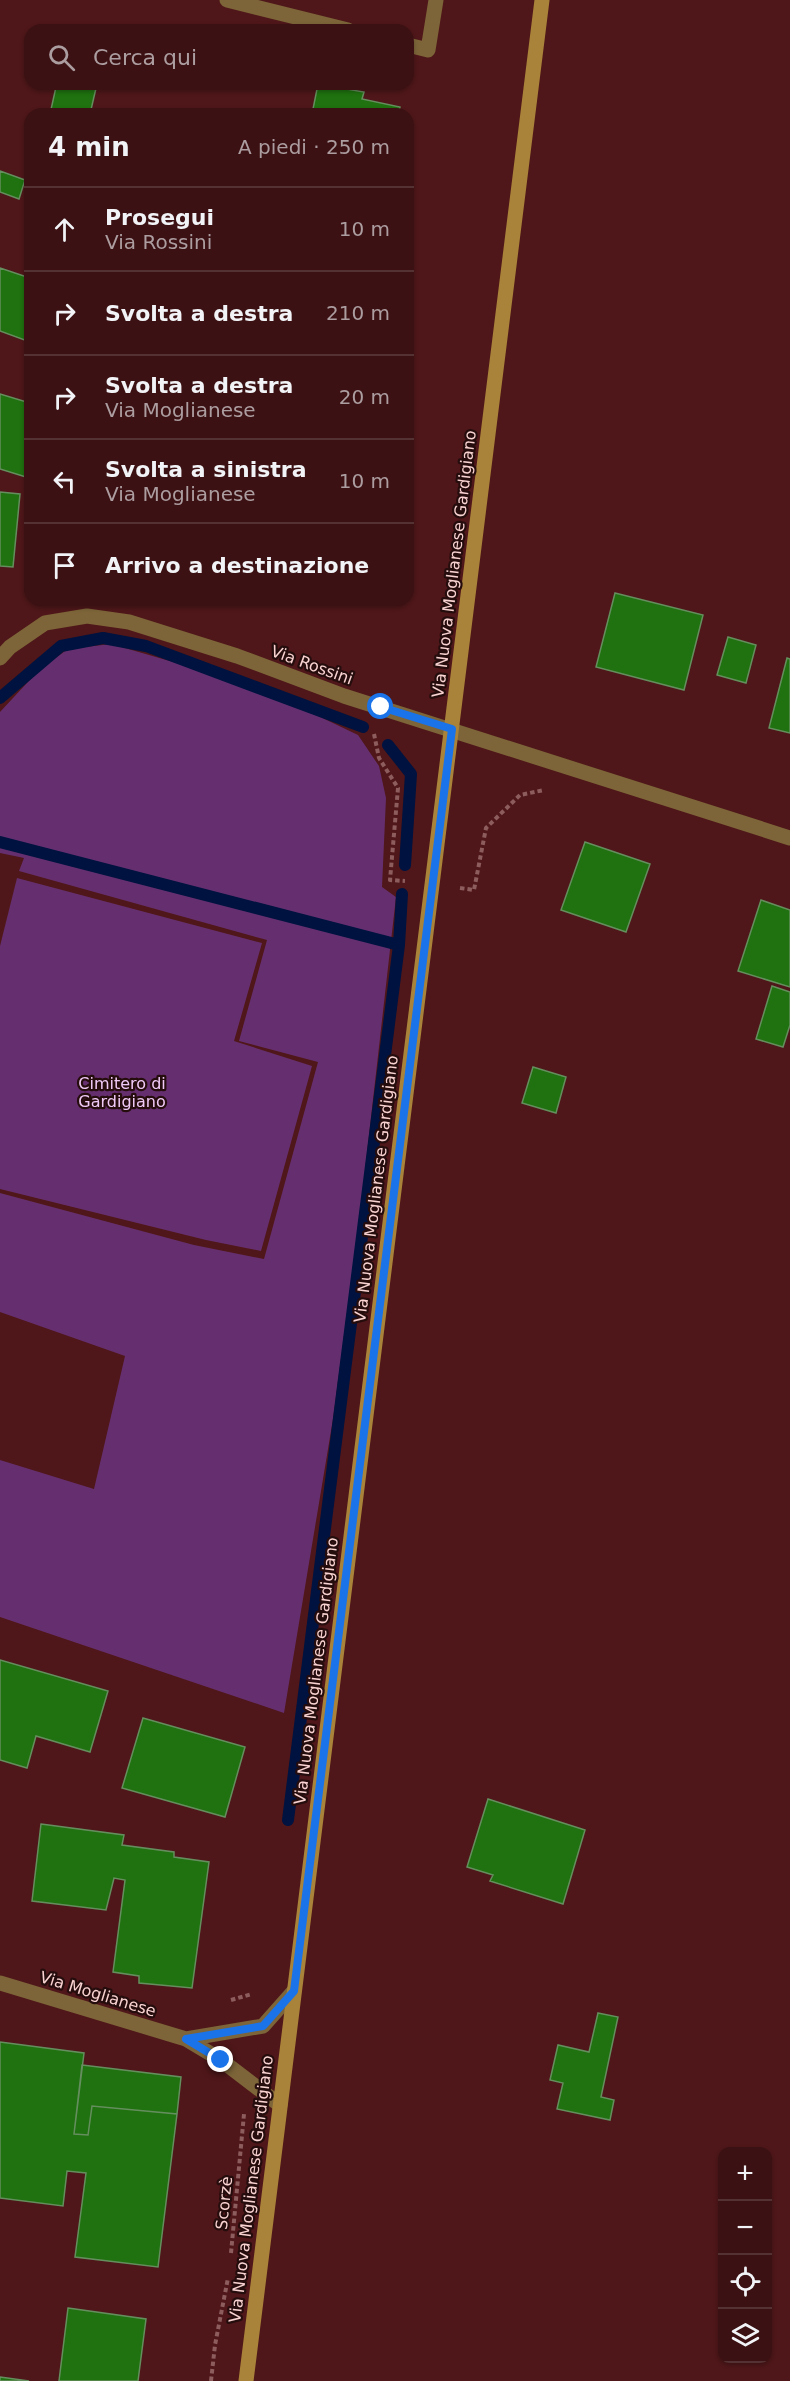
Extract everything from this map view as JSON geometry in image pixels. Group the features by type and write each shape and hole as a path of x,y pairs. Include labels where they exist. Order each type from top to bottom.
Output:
{"main road":[{"name":"Via Nuova Moglianese Gardigiano","path":"246,2381 542,0"}],"street":[{"path":"227,0 324,24"},
{"path":"414,46 428,50 436,0"},
{"name":"Via Rossini","path":"0,658 10,647 45,623 87,616 129,622 237,656 344,696 790,838"},
{"name":"Via Moglianese","path":"0,1983 186,2039 221,2060 280,2105"},
{"name":"Via Moglianese","path":"186,2039 263,2026 294,1991"}],"path":[{"name":"Scorzè","path":"230,2260 244,2135 243,2105"},
{"path":"212,2381 214,2345 229,2271"}],"green space":[{"path":"111,644 180,664 312,713 358,735 379,766 386,798 382,887 396,897 360,1214 333,1419 284,1713 0,1617 0,1460 94,1489 125,1356 0,1312 0,1193 194,1245 264,1259 318,1062 239,1041 267,940 19,871 24,858 0,853 0,712 40,669 68,649"},
{"name":"Cimitero di Gardigiano","path":"17,878 262,943 234,1041 312,1066 261,1251 206,1240 0,1189 0,946"}],"building":[{"path":"55,90 96,90 91,108 51,108"},
{"path":"317,90 364,92 362,99 400,107 400,108 313,108"},
{"path":"0,171 24,180 19,199 0,192"},
{"path":"0,268 24,276 24,340 0,331"},
{"path":"0,394 24,401 24,476 0,469"},
{"path":"0,492 20,494 13,567 0,566"},
{"path":"615,593 703,615 684,690 596,667"},
{"path":"728,637 756,645 746,683 717,675"},
{"path":"787,658 790,659 790,733 769,728"},
{"path":"585,842 650,864 626,932 561,910"},
{"path":"761,900 790,910 790,987 738,971"},
{"path":"772,986 790,992 790,1025 783,1047 756,1039"},
{"path":"533,1067 566,1077 556,1113 522,1103"},
{"path":"0,1660 108,1691 90,1752 36,1736 27,1768 0,1760"},
{"path":"143,1718 245,1747 225,1817 122,1788"},
{"path":"488,1799 585,1830 563,1904 490,1881 493,1875 467,1867"},
{"path":"41,1824 124,1835 122,1845 174,1852 174,1857 209,1862 192,1988 139,1983 139,1976 113,1972 125,1880 114,1878 106,1910 32,1901"},
{"path":"598,2013 618,2017 601,2097 614,2100 610,2120 557,2109 563,2083 550,2080 558,2045 589,2052"},
{"path":"0,2042 84,2053 74,2134 88,2135 92,2106 177,2114 158,2267 75,2257 86,2173 67,2171 63,2206 0,2198"},
{"path":"82,2065 181,2077 177,2114 92,2106 88,2135 74,2134"},
{"path":"68,2308 146,2319 138,2381 59,2381"},
{"path":"0,2377 29,2381 0,2381"}],"waterway":[{"path":"0,698 61,646 103,638 146,646 363,727"},
{"path":"388,745 411,774 405,865"},
{"path":"0,842 399,945 288,1820"},
{"path":"399,945 402,894"}],"route":[{"path":"221,2060 186,2039 263,2026 294,1991 452,729 381,707"}]}
